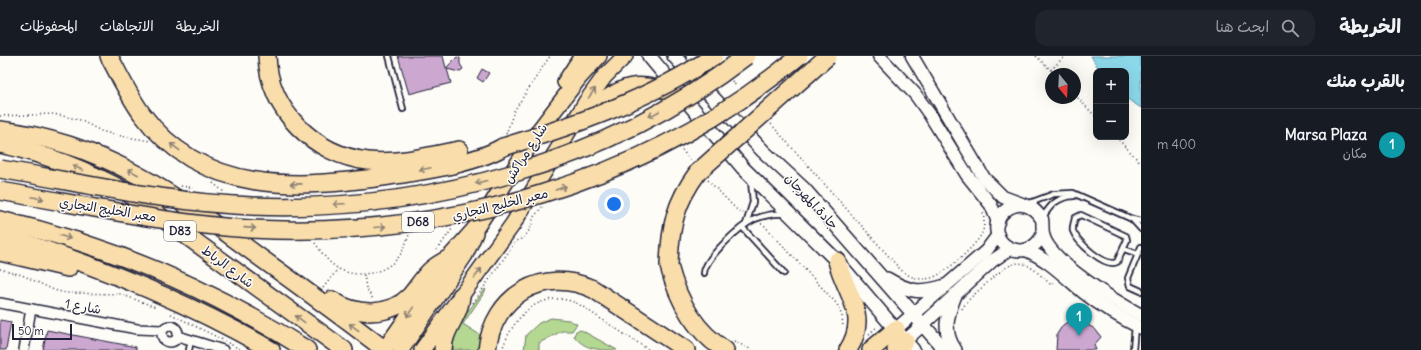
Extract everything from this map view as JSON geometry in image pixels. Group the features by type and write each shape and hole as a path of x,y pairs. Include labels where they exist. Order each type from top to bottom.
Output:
{"highway":[{"path":"109,56 129,94 142,113 156,130 190,158 230,176 252,181 294,184 378,177 422,170 488,154 502,147 555,131 608,111 677,78 714,56"},
{"path":"267,56 272,86 281,105 294,123 309,138 348,157 369,161 390,161 422,157 488,145 502,147"},
{"name":"معبر الخليج التجاري","path":"0,169 204,202 251,206 298,207 393,200 439,192 486,181 531,168 576,151 619,132 661,110 702,86 746,56"},
{"name":"معبر الخليج التجاري","path":"0,191 145,216 249,228 345,230 393,226 441,219 489,209 535,196 581,181 626,163 670,142 712,118 752,92 799,56"},
{"path":"727,344 708,336 687,311 679,297 670,266 672,225 677,206 686,188 698,172 828,56"},
{"path":"0,130 74,147 130,170 190,206 385,350"},
{"name":"شارع الرباط","path":"0,144 32,151 66,162 98,176 128,193 344,350"},
{"path":"0,220 85,243 165,274 254,318 307,350"},
{"path":"0,235 103,269 181,303 243,342 265,350"},
{"path":"0,252 141,286"},
{"path":"303,289 320,293 339,305 353,310 376,312 391,308 405,300 431,270 448,259"},
{"path":"837,261 845,285 857,310 857,332 848,350"},
{"path":"487,350 491,330 498,316 508,304 519,293 532,285 557,280 582,284 593,289 686,350"},
{"path":"443,350 446,332 465,302"},
{"path":"243,342 271,350"},
{"path":"870,350 902,343"}],"main road":[{"path":"553,111 559,90 582,56"},
{"name":"شارع مراكش","path":"385,350 448,259 478,225 553,111 599,56"},
{"name":"شارع مراكش","path":"422,350 465,302 595,89 625,56"},
{"name":"جادة المهرجان","path":"649,56 749,174 837,261 902,343"},
{"name":"جادة المهرجان","path":"674,56 763,151 804,189 912,315 945,350"},
{"path":"693,56 701,71 709,95"},
{"path":"569,130 609,95 627,87 655,86 687,102"},
{"path":"401,350 465,255 478,225"},
{"path":"878,274 901,288 930,291 950,290 946,326 948,335 955,350"}],"street":[{"path":"879,56 915,94 927,110 967,175 992,205 998,222 998,235 1002,243 1010,249 1026,250 1047,261 1085,293 1139,323"},
{"path":"912,56 984,178 1003,197 1031,207 1042,219 1043,234 1055,253 1086,281 1139,323"},
{"path":"998,222 1005,210 1010,207 1024,205"},
{"path":"1026,250 1036,244 1043,234"},
{"path":"902,343 922,325 998,235"},
{"path":"902,343 912,315 1010,249"},
{"name":"شارع 1","path":"0,303 137,329 162,330 167,326 173,326 177,330 178,336 191,340"},
{"path":"24,350 31,309"},
{"path":"191,340 223,350"}],"lane":[{"path":"389,56 403,109"},
{"path":"744,226 753,202 753,188 749,174"},
{"path":"1024,205 1063,192 1082,196 1132,219 1141,220"},
{"path":"1042,219 1049,206 1056,201 1064,197 1082,196"},
{"path":"704,273 706,265 711,258 744,226 768,215 791,214"},
{"path":"1081,215 1126,236 1127,240 1124,248 1118,260 1114,263 1101,259 1083,245 1076,236 1073,226 1075,218 1081,215"},
{"path":"1132,219 1141,229"},
{"path":"744,226 784,273"},
{"path":"1141,247 1128,278 1130,286 1141,291"},
{"path":"1124,248 1138,254"},
{"path":"1133,350 1139,323"},
{"path":"189,350 191,340"}],"path":[{"path":"1036,56 1049,68"},
{"path":"1053,68 1065,56"},
{"path":"729,79 740,90"},
{"path":"1081,101 1093,114"},
{"path":"0,116 54,114 80,120 101,131 156,142"},
{"path":"771,124 900,269 910,276 917,278 932,278 939,275 959,258 979,239 982,233 984,218 982,211"},
{"path":"1119,140 1141,163"},
{"path":"176,185 196,188"},
{"path":"217,190 222,190"},
{"path":"465,302 516,241 524,238 532,226 533,218 543,206"},
{"path":"959,315 969,300 1009,265 1019,263 1029,265 1051,285 1062,274"},
{"path":"0,269 22,275 54,290 66,293 120,294 157,307"},
{"path":"323,288 338,269"},
{"path":"364,274 366,288 374,302"},
{"path":"502,350 506,337 522,314 532,305 545,300 559,299 572,302 584,308 649,350"},
{"path":"171,314 243,342"},
{"path":"727,344 752,350"}],"green space":[{"path":"485,289 486,290 463,324 480,335 478,350 453,350 459,325"},
{"path":"551,318 569,320 577,324 572,331 562,331 539,343 539,350 524,350 526,335 539,323"},
{"path":"581,330 617,350 587,347 578,341 574,336 576,331"}],"water":[{"path":"1091,56 1141,56 1141,108 1129,100 1129,68 1098,68"}],"building":[{"path":"398,56 443,56 446,68 457,57 460,58 460,64 463,69 459,72 447,69 451,83 409,94"},
{"path":"482,69 489,73 483,82 477,78"},
{"path":"0,320 11,322 6,350 0,350"},
{"path":"1069,321 1081,321 1095,329 1101,337 1094,345 1096,350 1056,350 1057,334 1063,325"},
{"path":"47,330 136,347 136,350 43,350"}],"place":[{"name":"Marsa Plaza","path":"1079,336"}]}
